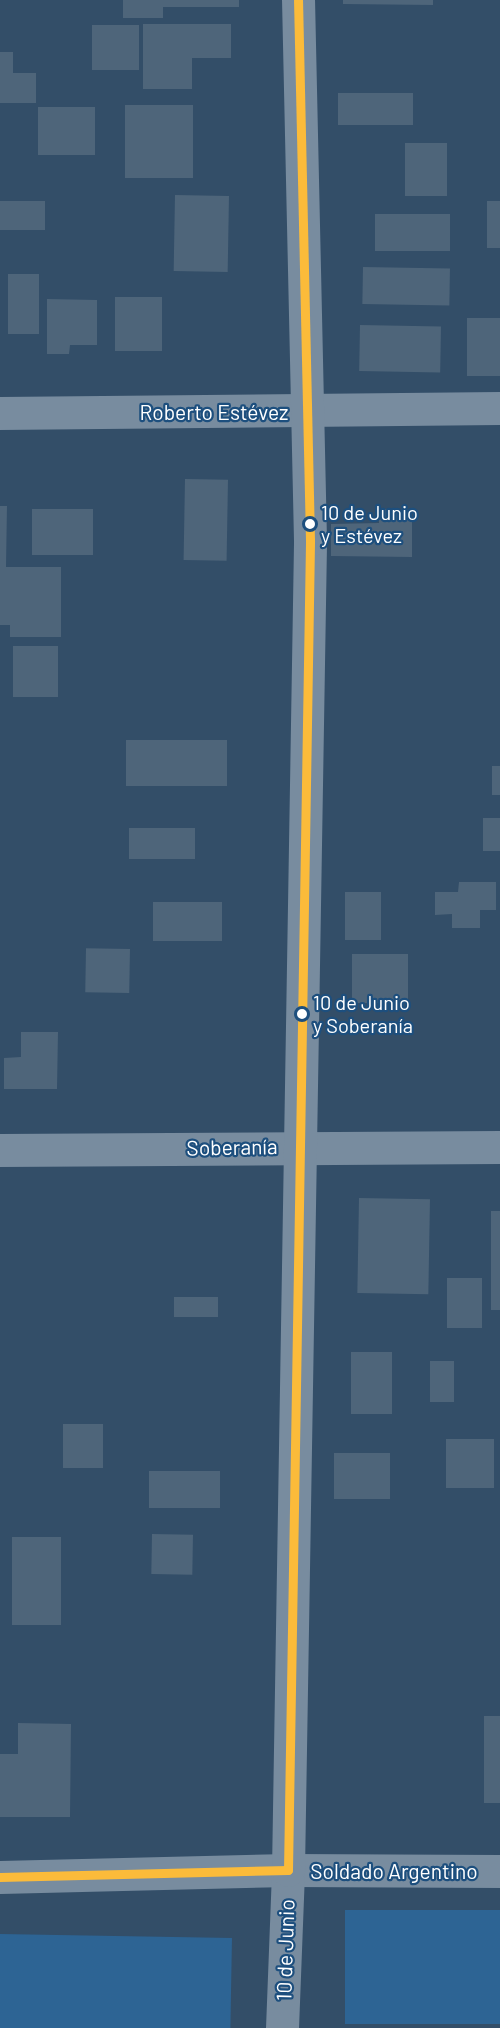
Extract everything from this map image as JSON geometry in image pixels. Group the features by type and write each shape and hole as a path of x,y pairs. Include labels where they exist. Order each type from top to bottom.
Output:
{"street":[{"name":"10 de Junio","path":"282,2028 288,1870 309,564 308,411 298,0"},
{"name":"Roberto Estévez","path":"0,413 500,408"},
{"name":"Soberanía","path":"0,1150 500,1147"},
{"name":"Soldado Argentino","path":"0,1877 288,1870 500,1871"}],"shaded area":[{"path":"345,1910 500,1910 500,2024 345,2024"},
{"path":"0,1934 232,1938 230,2028 0,2028"}],"building":[{"path":"123,0 239,0 239,7 163,7 163,18 123,18"},
{"path":"343,0 433,0 433,5 343,4"},
{"path":"143,24 231,24 231,58 192,58 192,89 143,89"},
{"path":"92,25 139,25 139,70 92,70"},
{"path":"0,52 13,52 13,73 36,73 36,103 0,103"},
{"path":"338,93 413,93 413,125 338,125"},
{"path":"125,105 193,105 193,178 125,178"},
{"path":"38,107 95,107 95,155 38,155"},
{"path":"405,143 447,143 447,196 405,196"},
{"path":"175,195 229,196 228,272 174,271"},
{"path":"0,201 45,201 45,230 0,230"},
{"path":"487,201 500,201 500,248 487,248"},
{"path":"375,214 450,214 450,251 375,251"},
{"path":"363,267 450,269 449,306 362,304"},
{"path":"8,274 39,274 39,334 8,334"},
{"path":"115,297 162,297 162,351 115,351"},
{"path":"47,299 97,300 97,345 70,345 69,354 47,354"},
{"path":"467,318 500,318 500,376 467,376"},
{"path":"360,325 441,326 440,372 359,371"},
{"path":"185,479 228,480 227,561 184,560"},
{"path":"0,506 7,506 6,567 61,567 61,637 10,637 10,625 0,625"},
{"path":"32,509 93,509 93,555 32,555"},
{"path":"378,509 412,510 412,557 331,556 331,524 379,523"},
{"path":"13,646 58,646 58,697 13,697"},
{"path":"126,740 227,740 227,786 126,786"},
{"path":"492,766 500,766 500,795 492,795"},
{"path":"483,818 500,818 500,851 483,851"},
{"path":"129,828 195,828 195,859 129,859"},
{"path":"459,882 496,882 496,910 480,910 480,928 452,928 452,914 435,915 435,892 458,892"},
{"path":"345,892 381,892 381,940 345,940"},
{"path":"153,902 222,902 222,941 153,941"},
{"path":"86,948 130,949 129,993 85,992"},
{"path":"352,954 408,954 408,1003 352,1003"},
{"path":"21,1032 58,1032 57,1089 4,1089 4,1058 21,1057"},
{"path":"359,1198 430,1199 428,1294 357,1293"},
{"path":"491,1211 500,1211 500,1310 491,1310"},
{"path":"447,1278 482,1278 482,1328 447,1328"},
{"path":"174,1297 218,1297 218,1317 174,1317"},
{"path":"351,1352 392,1352 392,1414 351,1414"},
{"path":"430,1361 454,1361 454,1402 430,1402"},
{"path":"63,1424 103,1424 103,1468 63,1468"},
{"path":"446,1439 494,1439 494,1488 446,1488"},
{"path":"334,1453 390,1453 390,1499 334,1499"},
{"path":"149,1471 220,1471 220,1508 149,1508"},
{"path":"152,1534 193,1535 192,1575 151,1574"},
{"path":"12,1537 61,1537 61,1625 12,1625"},
{"path":"484,1716 500,1716 500,1803 484,1803"},
{"path":"18,1723 71,1724 70,1817 0,1817 0,1754 18,1754"}],"transit line":[{"path":"288,1870 310,540 298,0"},
{"path":"0,1877 288,1870"}],"place":[{"name":"10 de Junio y Estévez","path":"310,524"},
{"name":"10 de Junio y Soberanía","path":"302,1014"}]}
